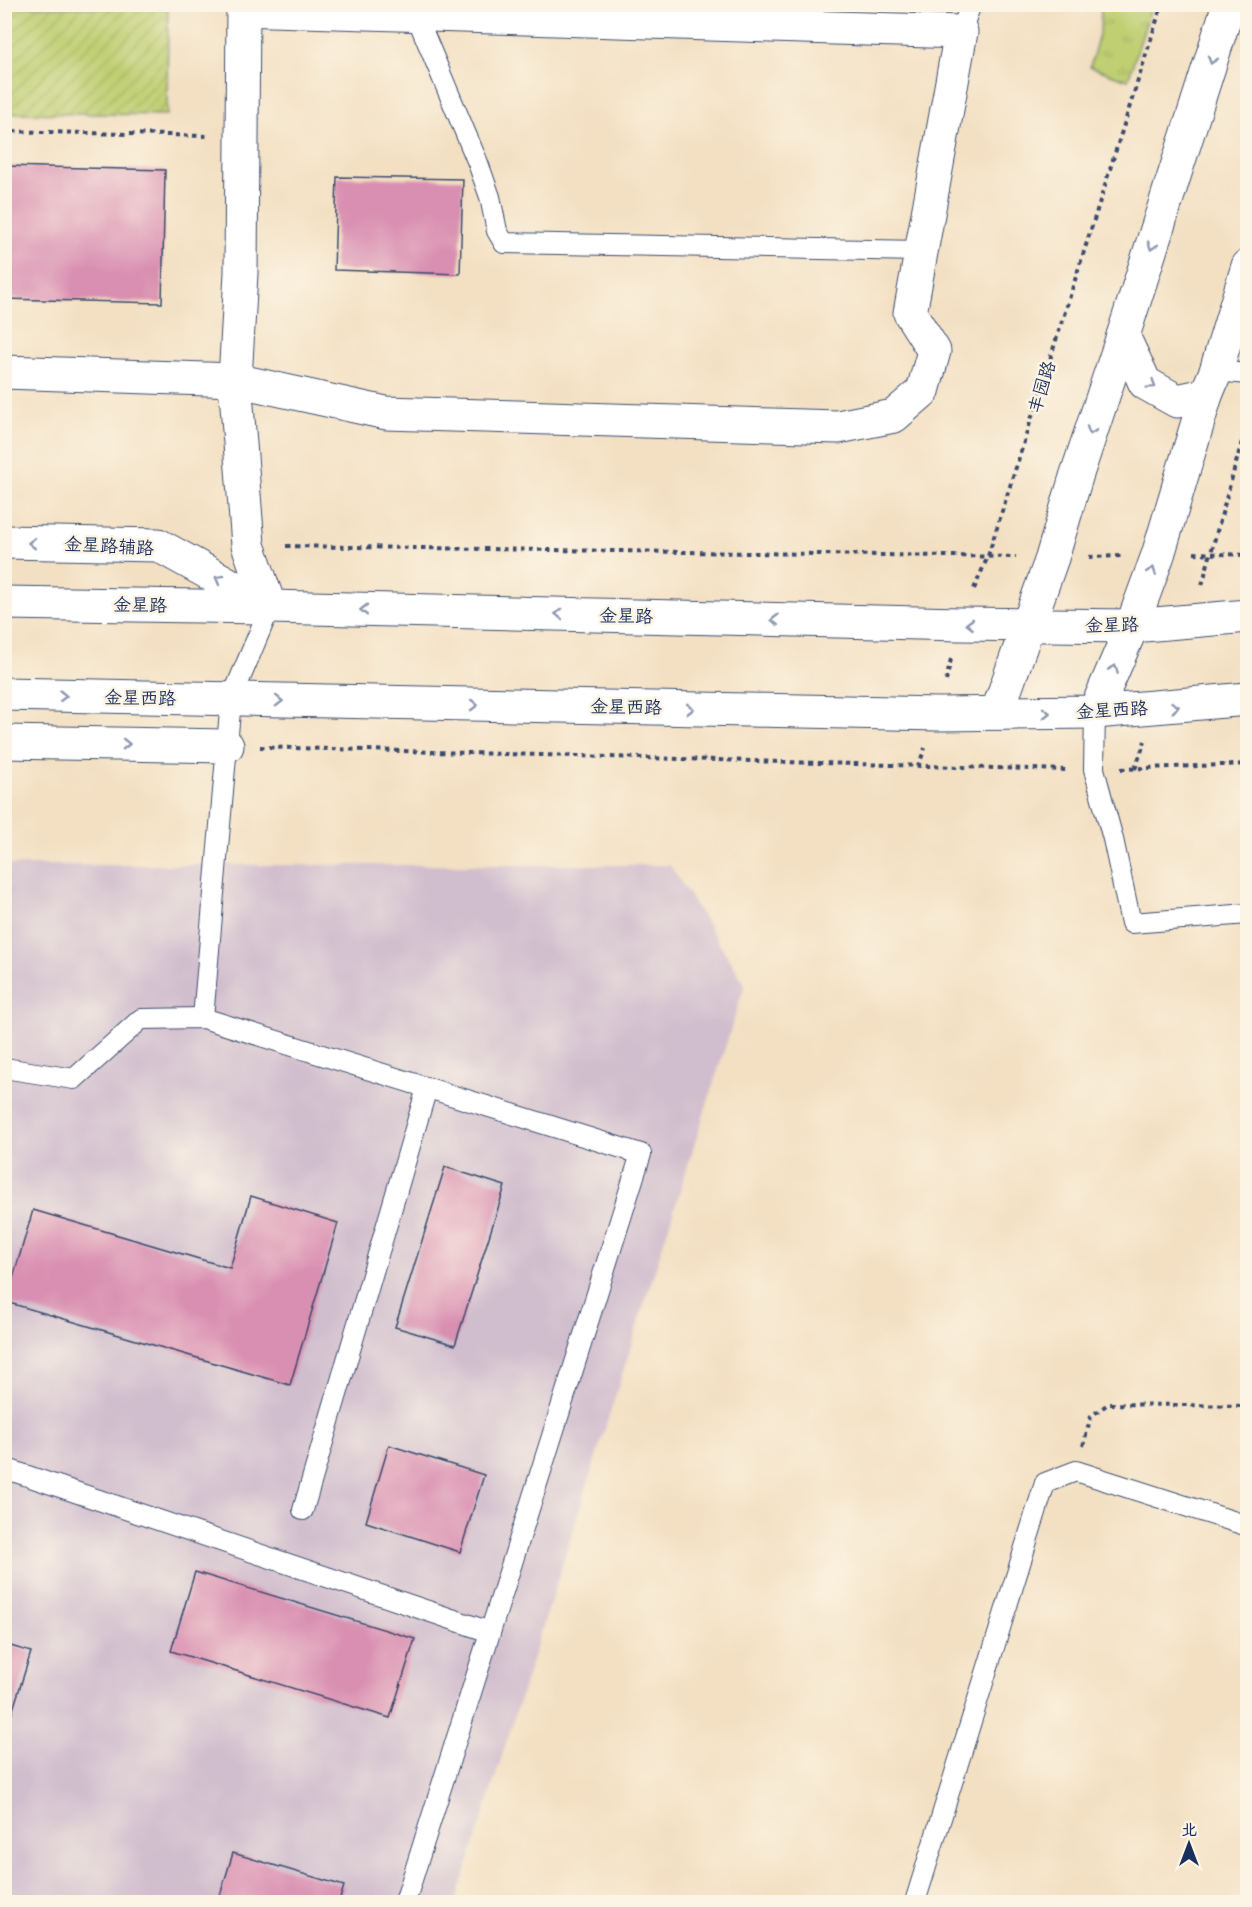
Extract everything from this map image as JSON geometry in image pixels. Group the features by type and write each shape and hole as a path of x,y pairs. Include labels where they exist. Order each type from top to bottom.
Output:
{"main road":[{"path":"997,713 1052,558 1229,4"},
{"path":"4,372 235,380 386,413 838,427 894,416 923,391 934,351 910,313 966,18 416,15 243,7 241,273 235,380 248,545 270,607"},
{"path":"1095,712 1132,626 1158,555 1248,266"},
{"path":"1123,336 1145,383 1177,400 1211,383"},
{"name":"金星路辅路","path":"4,542 158,545 270,607"},
{"name":"金星路","path":"4,603 1132,626 1248,616"},
{"name":"金星西路","path":"4,694 938,714 1095,712 1248,699"},
{"path":"4,742 227,746"}],"lane":[{"path":"416,15 478,163 490,197 497,231 504,243 921,252"},
{"path":"1211,383 1248,374"},
{"path":"203,1018 231,700 270,607"},
{"path":"1095,712 1094,769 1113,839 1131,923 1248,914"},
{"path":"4,1068 74,1079 141,1019 203,1018 640,1154 405,1902"},
{"path":"303,1510 427,1088"},
{"path":"4,1468 490,1632"},
{"path":"915,1902 1045,1483 1076,1471 1248,1526"}],"path":[{"name":"丰园路","path":"918,767 938,714 960,624 988,556 1162,4"},
{"path":"4,131 242,136"},
{"path":"248,545 1052,558 1211,553 1248,555"},
{"path":"227,746 1072,771 1248,764"},
{"path":"1076,1471 1091,1416 1108,1404 1248,1406"}],"shaded area":[{"path":"5,865 670,865 745,984 456,1902 5,1902"}],"green space":[{"path":"1101,5 1152,5 1128,80 1090,67 1100,30"},
{"path":"5,6 168,9 167,115 5,113"}],"building":[{"path":"4,166 165,170 162,303 4,299"},
{"path":"337,177 463,179 460,274 334,270"},
{"path":"445,1167 505,1186 455,1345 395,1327"},
{"path":"251,1196 338,1223 290,1385 6,1302 33,1210 230,1268"},
{"path":"389,1445 484,1475 460,1552 366,1522"},
{"path":"195,1572 415,1639 390,1718 171,1651"},
{"path":"4,1644 31,1652 5,1735 4,1735"},
{"path":"233,1853 344,1886 339,1902 218,1902"}]}
